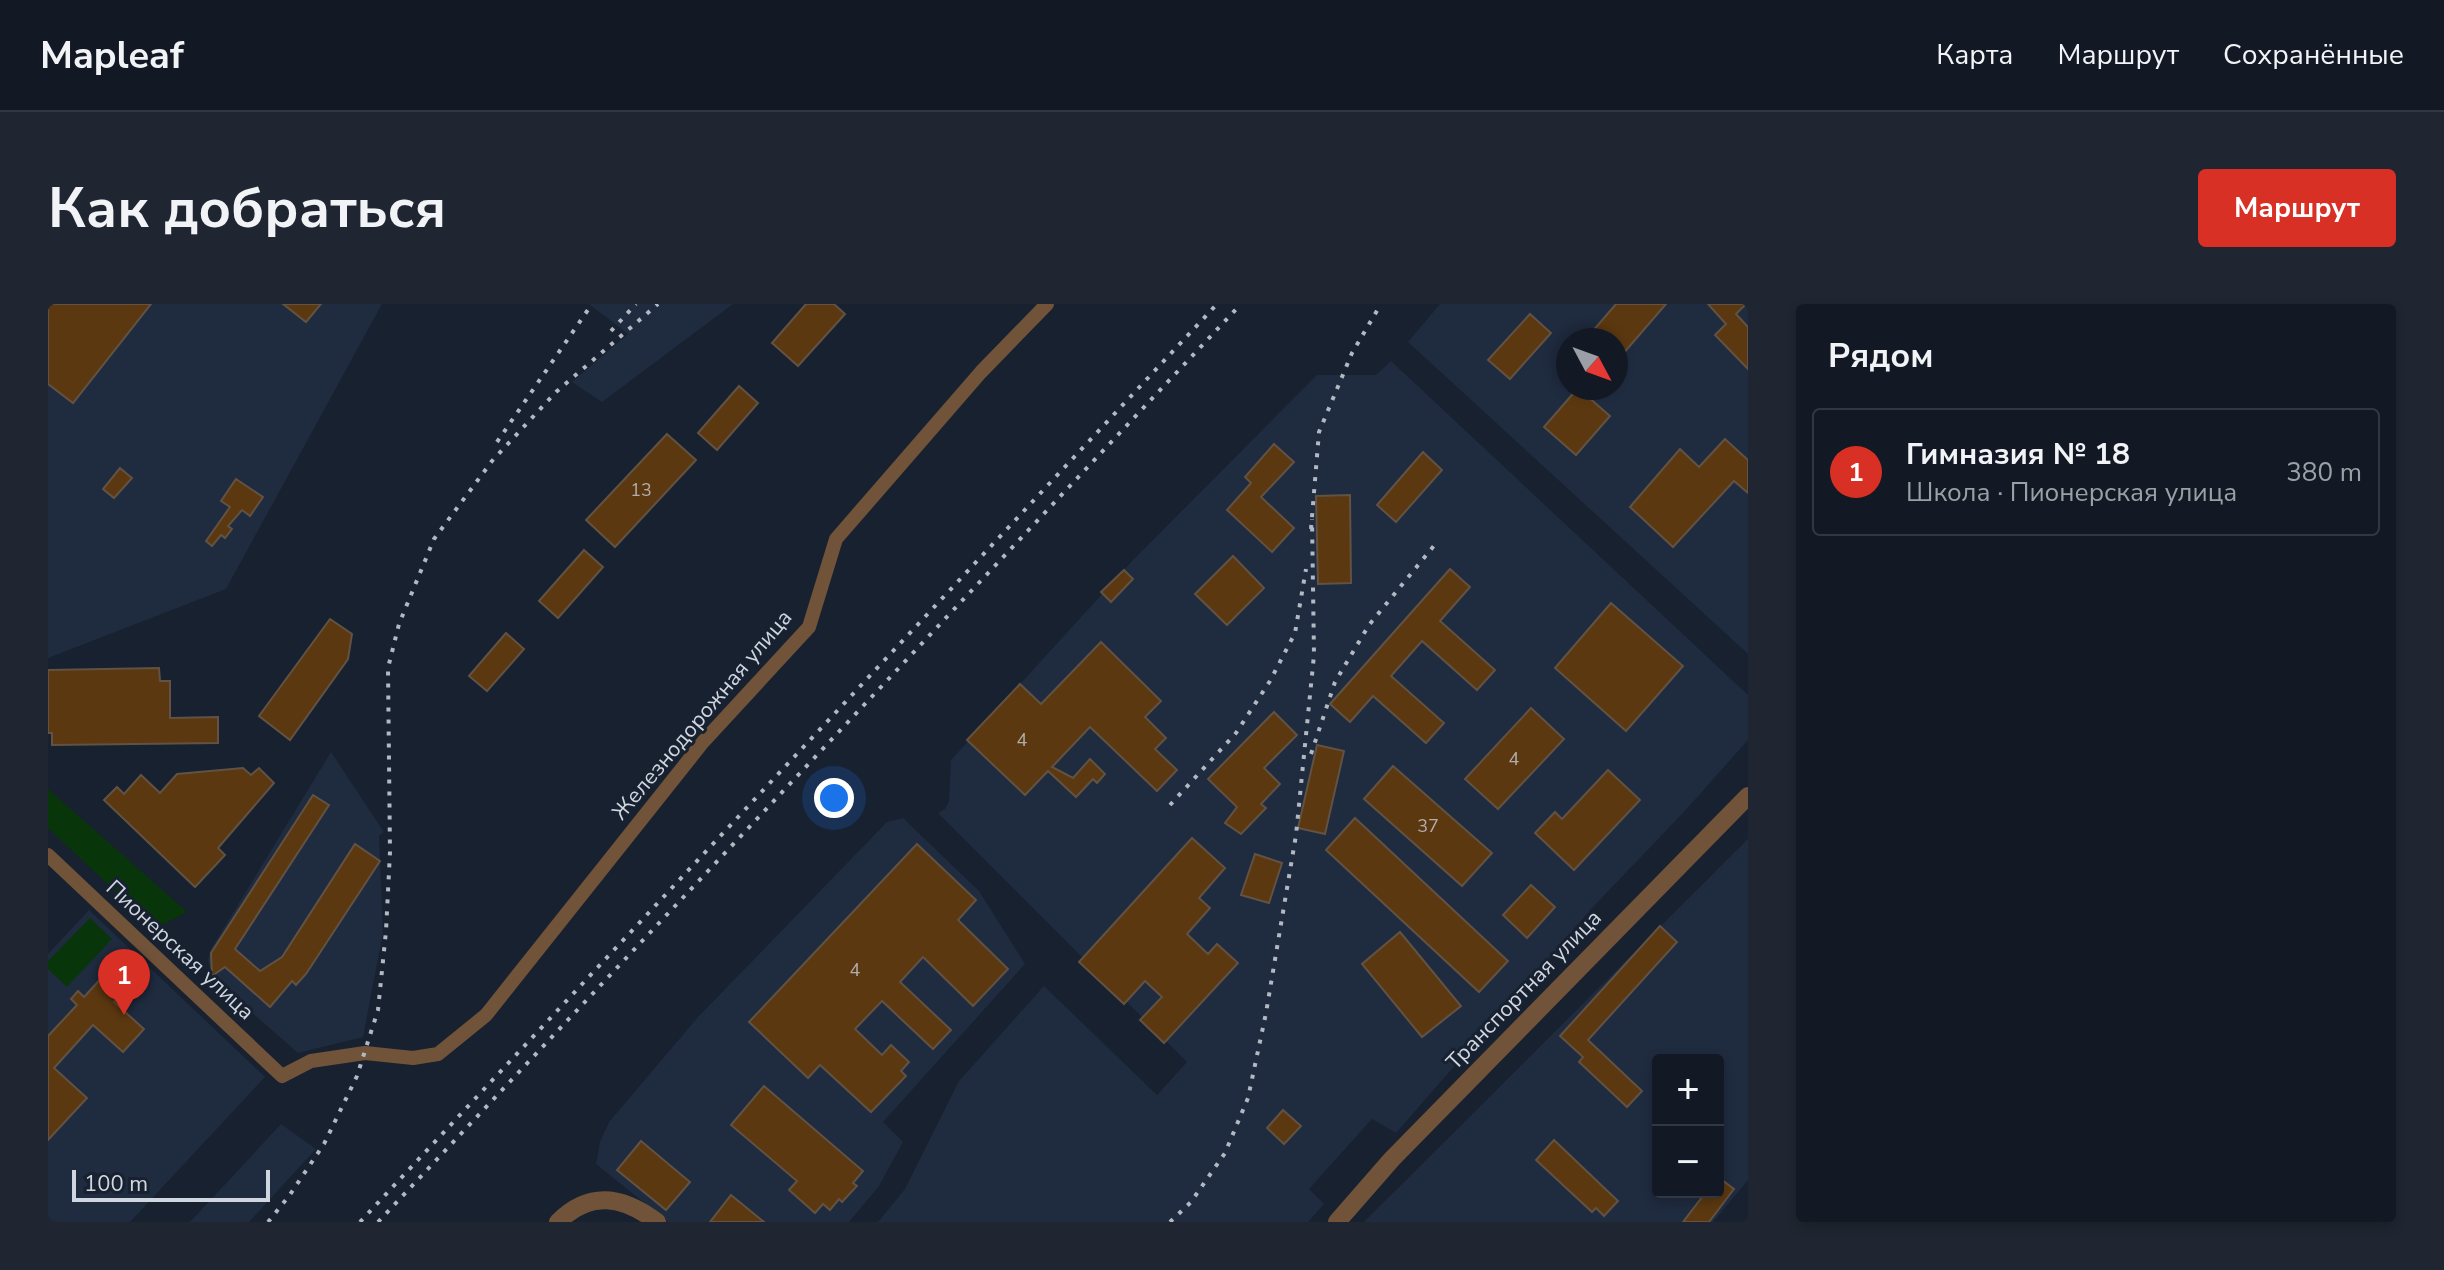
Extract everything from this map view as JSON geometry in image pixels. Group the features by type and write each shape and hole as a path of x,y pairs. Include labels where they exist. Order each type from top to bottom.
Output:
{"street":[{"name":"Железнодорожная улица","path":"282,1076 311,1061 365,1053 413,1058 438,1054 486,1015 703,742 809,627 836,539 981,372 1047,304"},
{"name":"Транспортная улица","path":"1337,1222 1392,1159 1748,796"},
{"name":"Пионерская улица","path":"48,855 282,1076"},
{"path":"558,1222 571,1209 593,1201 611,1200 627,1202 657,1222"}],"shaded area":[{"path":"48,304 382,304 226,589 48,658"},
{"path":"589,304 733,304 602,402 572,382 628,334"},
{"path":"1440,304 1748,304 1748,654 1408,342"},
{"path":"1391,361 1748,695 1748,740 1594,906 1396,1133 1372,1119 1309,1189 1324,1204 1308,1222 878,1222 905,1189 959,1081 1044,986 1157,1095 1187,1062 938,813 945,809 949,801 951,760 1134,559 1317,375 1376,375"},
{"path":"331,752 384,832 379,836 383,933 363,1037 298,1053 216,981 208,960 211,949"},
{"path":"903,818 979,891 1025,964 883,1122 903,1142 879,1186 849,1222 668,1222 596,1164 600,1142 609,1122 698,1017 887,822"},
{"path":"1748,839 1748,1180 1713,1222 1364,1222"},
{"path":"89,910 265,1077 130,1222 48,1222 48,954"},
{"path":"281,1124 316,1149 249,1222 190,1222"}],"green space":[{"path":"48,789 187,912 158,927 143,917 48,828"},
{"path":"90,918 112,939 67,987 48,969 48,961"}],"building":[{"path":"48,304 151,304 73,403 48,384"},
{"path":"283,304 321,304 306,322"},
{"path":"806,304 834,304 845,314 798,366 772,343"},
{"path":"1616,304 1666,304 1628,348 1628,328 1595,328"},
{"path":"1708,304 1746,304 1736,314 1748,327 1748,369 1715,335 1726,324"},
{"path":"1530,314 1551,333 1510,379 1488,360"},
{"path":"739,386 758,403 717,450 698,433"},
{"path":"1568,400 1592,400 1610,416 1576,455 1544,427"},
{"path":"667,434 696,460 615,547 586,520"},
{"path":"1725,439 1748,460 1748,493 1734,481 1673,547 1630,507 1680,449 1699,467"},
{"path":"1274,444 1294,462 1261,497 1294,528 1272,552 1227,510 1251,483 1245,477"},
{"path":"1423,452 1442,470 1396,522 1377,505"},
{"path":"120,468 132,478 114,498 103,489"},
{"path":"236,479 263,497 250,516 242,510 228,526 232,529 225,538 221,535 212,546 206,541 230,507 221,501"},
{"path":"1350,495 1351,583 1318,584 1316,496"},
{"path":"584,550 603,567 558,618 539,601"},
{"path":"1233,556 1264,588 1227,625 1195,594"},
{"path":"1450,569 1470,587 1440,621 1495,670 1477,690 1422,641 1391,676 1444,723 1426,743 1373,696 1350,722 1330,704"},
{"path":"1124,570 1133,579 1111,602 1101,592"},
{"path":"1611,603 1683,666 1626,731 1555,668"},
{"path":"330,619 352,634 348,659 290,740 259,716"},
{"path":"506,633 524,649 487,691 469,676"},
{"path":"1101,642 1161,701 1145,717 1166,738 1155,749 1177,770 1157,791 1090,727 1052,767 1073,778 1090,759 1105,774 1097,783 1093,779 1076,797 1048,771 1025,795 967,740 1020,684 1041,704"},
{"path":"159,668 160,681 170,681 170,718 218,717 218,743 52,745 52,733 48,733 48,670"},
{"path":"1531,708 1564,739 1498,809 1465,779"},
{"path":"1274,712 1297,735 1264,768 1280,784 1261,804 1266,808 1241,834 1225,823 1237,807 1208,779"},
{"path":"1317,745 1344,751 1325,834 1298,828"},
{"path":"1393,766 1492,853 1462,886 1364,799"},
{"path":"243,768 251,775 259,768 274,783 218,848 225,855 195,887 104,800 117,787 124,794 141,775 160,793 177,774"},
{"path":"1608,770 1640,800 1574,870 1535,833 1555,812 1562,819"},
{"path":"313,795 329,805 235,949 260,971 282,957 355,844 380,861 306,974 296,985 292,981 270,1007 225,967 212,976 211,953"},
{"path":"1355,818 1508,961 1479,992 1326,850"},
{"path":"1192,838 1225,868 1199,898 1210,908 1187,934 1208,954 1217,944 1238,963 1164,1043 1140,1020 1162,997 1145,981 1124,1004 1079,962"},
{"path":"917,844 976,900 958,920 1008,969 973,1006 923,957 900,982 951,1030 933,1049 882,1001 855,1029 882,1055 891,1045 909,1062 901,1071 906,1076 871,1112 820,1065 808,1078 749,1022"},
{"path":"1255,854 1282,863 1269,903 1241,895"},
{"path":"1531,885 1555,907 1527,938 1503,915"},
{"path":"1660,926 1677,942 1588,1040 1642,1091 1627,1107 1579,1062 1583,1057 1560,1036"},
{"path":"1400,932 1461,1006 1422,1037 1362,964"},
{"path":"107,972 125,989 114,1002 144,1029 123,1052 93,1025 54,1068 87,1098 48,1140 48,1036 77,1005 71,999 78,991 84,997"},
{"path":"764,1086 863,1171 853,1183 857,1186 830,1210 823,1204 815,1213 789,1190 797,1181 731,1125"},
{"path":"1283,1110 1301,1126 1284,1144 1267,1128"},
{"path":"1554,1140 1618,1201 1604,1216 1596,1208 1592,1212 1536,1160"},
{"path":"641,1141 690,1182 666,1210 617,1170"},
{"path":"1724,1182 1734,1189 1709,1222 1683,1222 1701,1198 1724,1198"},
{"path":"731,1195 764,1222 710,1222"}],"railway":[{"path":"497,442 592,304"},
{"path":"611,331 636,304"},
{"path":"268,1222 324,1144 357,1076 378,1010 390,852 388,668 399,624 434,539 492,461 556,392 658,304"},
{"path":"360,1222 1217,304"},
{"path":"378,1222 1241,304"},
{"path":"1311,529 1319,432 1352,353 1381,304"},
{"path":"1170,1222 1191,1202 1225,1153 1248,1098 1266,1013 1296,835 1314,655 1312,519"},
{"path":"1311,754 1335,682 1369,625 1437,542"},
{"path":"1170,805 1236,733 1270,681 1295,633 1306,569"}],"place":[{"name":"Гимназия № 18","path":"124,1015"}]}
